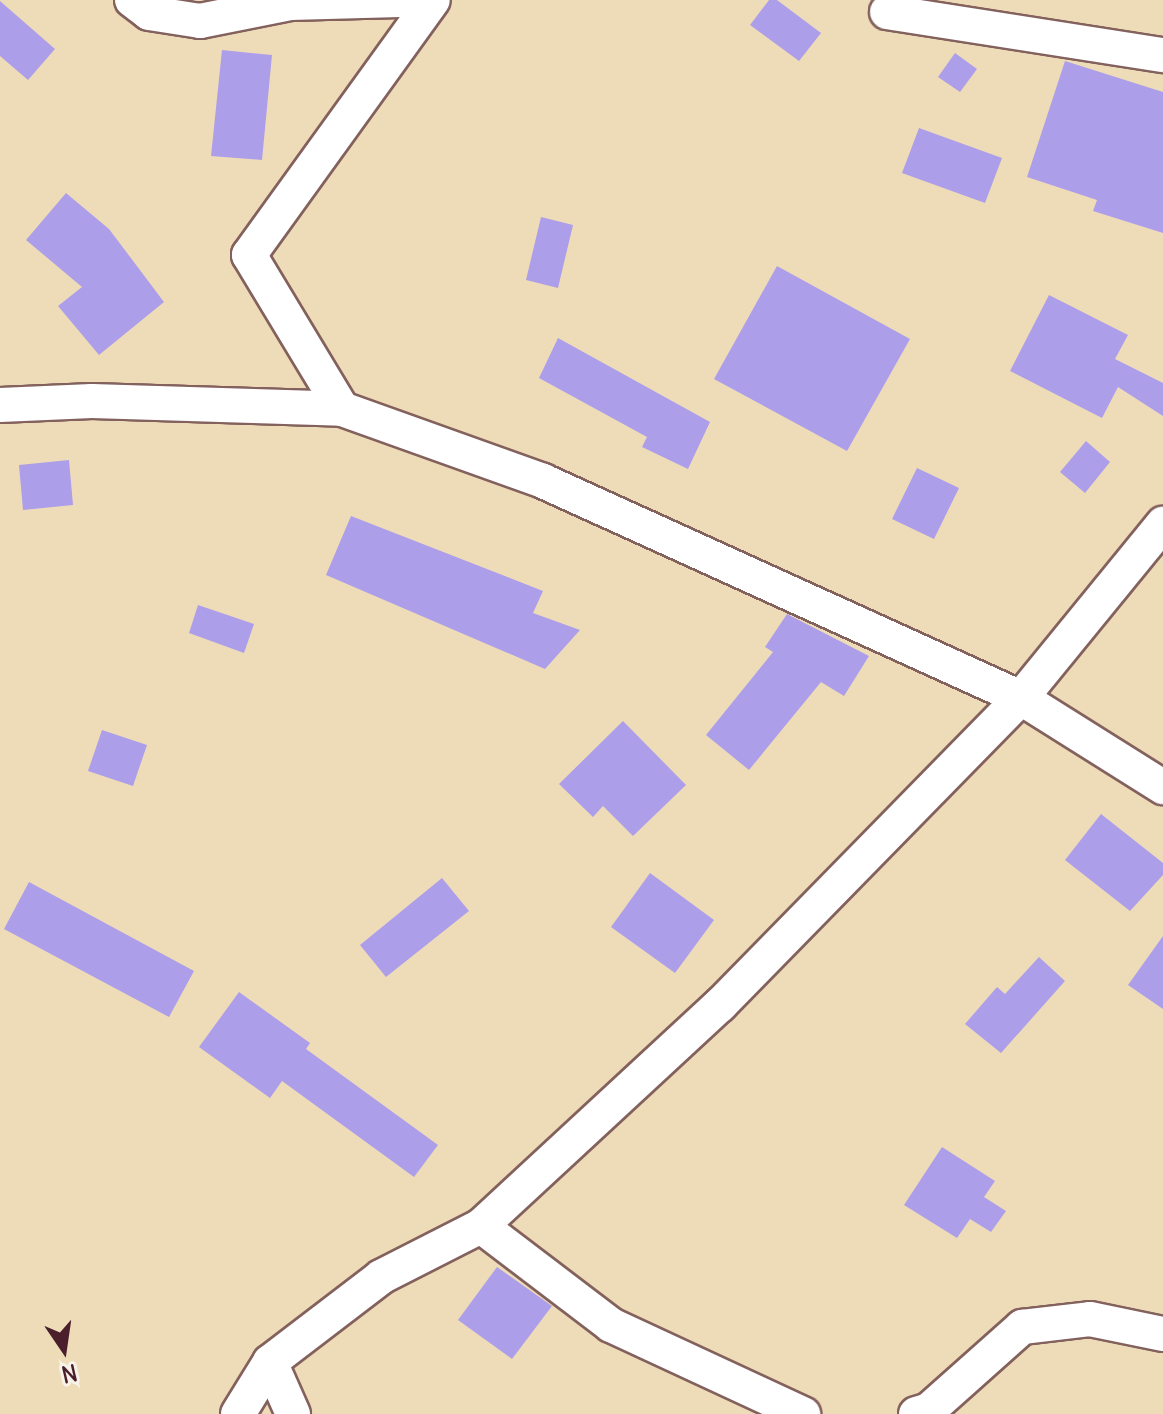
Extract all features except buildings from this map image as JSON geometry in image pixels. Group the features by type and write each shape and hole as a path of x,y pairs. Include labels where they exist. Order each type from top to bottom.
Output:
{"street":[{"path":"132,0 149,13 200,21 290,3 418,3"},
{"path":"342,409 249,255 418,3"},
{"path":"887,12 1163,55"},
{"path":"0,405 92,401 342,409 543,481 1021,698 1163,787"},
{"path":"238,1414 270,1362 381,1277 481,1226 720,1005 1021,698 1163,524"},
{"path":"481,1226 611,1325 803,1414"},
{"path":"916,1414 929,1410 1022,1327 1090,1319 1163,1334"},
{"path":"270,1362 293,1414"}]}
